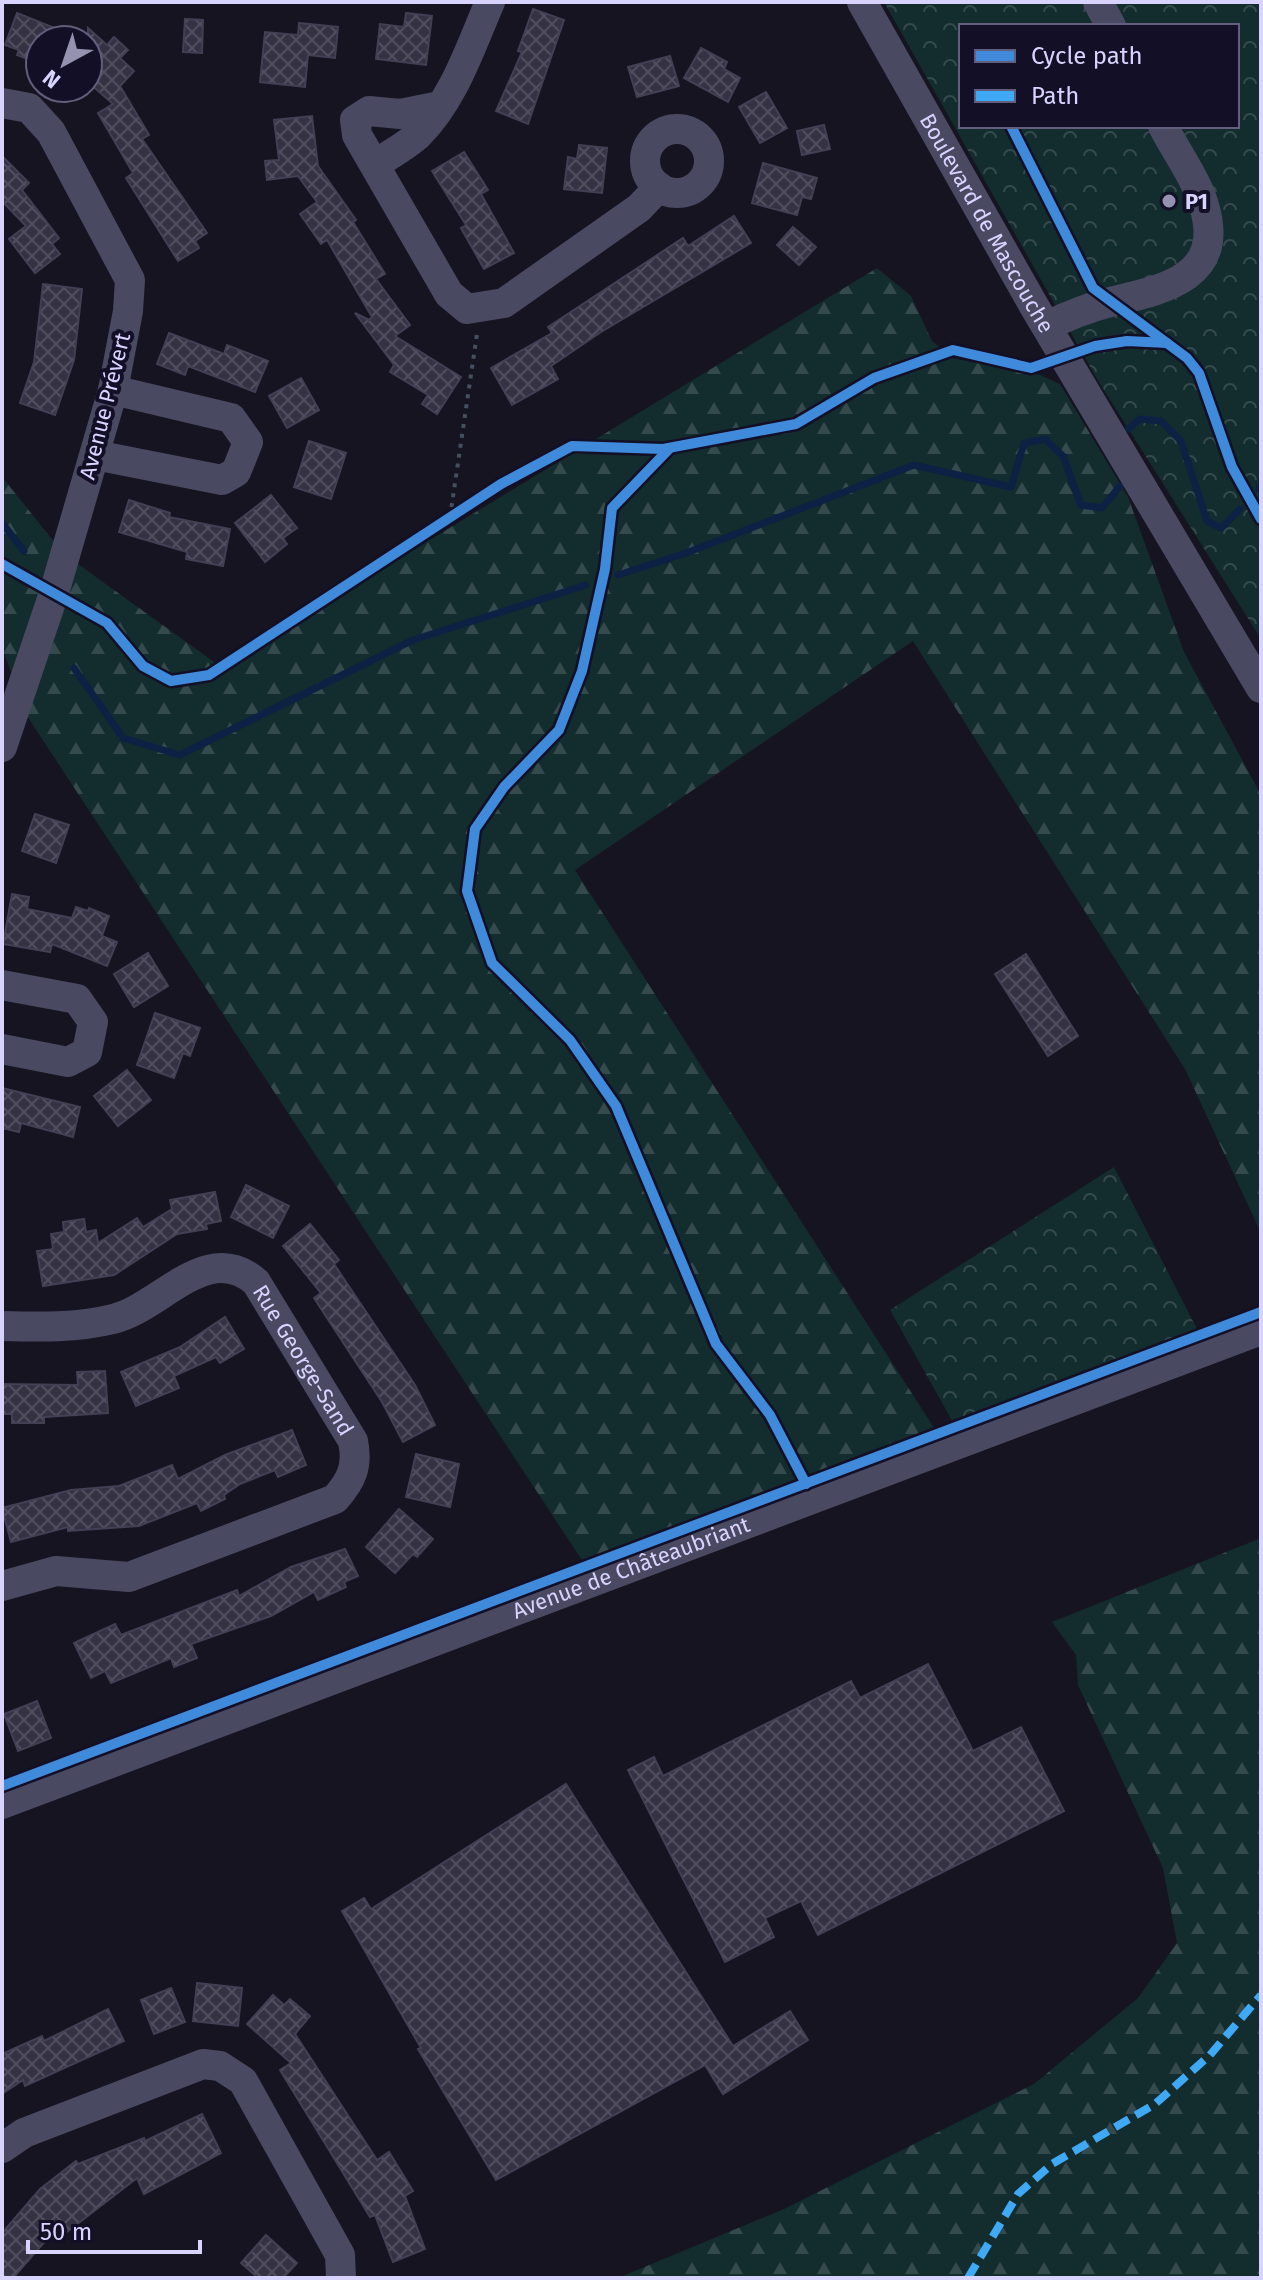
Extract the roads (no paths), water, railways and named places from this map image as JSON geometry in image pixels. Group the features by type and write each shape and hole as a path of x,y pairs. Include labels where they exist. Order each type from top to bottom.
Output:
{"street":[{"path":"376,164 417,136 440,106 455,83 490,2"},
{"name":"Boulevard de Mascouche","path":"862,2 1047,326 1261,688"},
{"path":"1098,2 1110,24"},
{"name":"Avenue Prévert","path":"2,103 29,108 51,132 130,280 128,311 113,390 54,593 2,747"},
{"path":"440,106 400,114 369,111 355,120 357,135 449,294 467,309 504,303 639,208 659,187"},
{"path":"1047,326 1085,309 1175,285 1196,268 1206,248 1205,208 1164,128"},
{"path":"95,455 222,480 236,472 248,442 231,418 113,390"},
{"path":"2,985 77,999 93,1022 87,1052 68,1062 2,1049"},
{"name":"Rue George-Sand","path":"2,1326 55,1327 111,1320 127,1315 201,1272 220,1265 241,1269 256,1282 353,1441 357,1459 350,1482 335,1499 129,1577 56,1571 2,1586"},
{"name":"Avenue de Châteaubriant","path":"2,1804 1261,1330"},
{"path":"2,2148 24,2133 203,2064 220,2066 243,2081 340,2255 341,2278"}],"waterway":[{"path":"1128,429 1140,419 1161,421 1181,441 1207,521 1221,528 1240,509"},
{"path":"618,575 686,553 914,465 1011,487 1024,443 1045,439 1063,456 1081,505 1102,508 1120,486"},
{"path":"1259,489 1261,484"},
{"path":"2,523 24,551"},
{"path":"74,668 123,738 180,755 413,640 586,585"}],"place":[{"name":"P1","path":"1169,201"}]}
